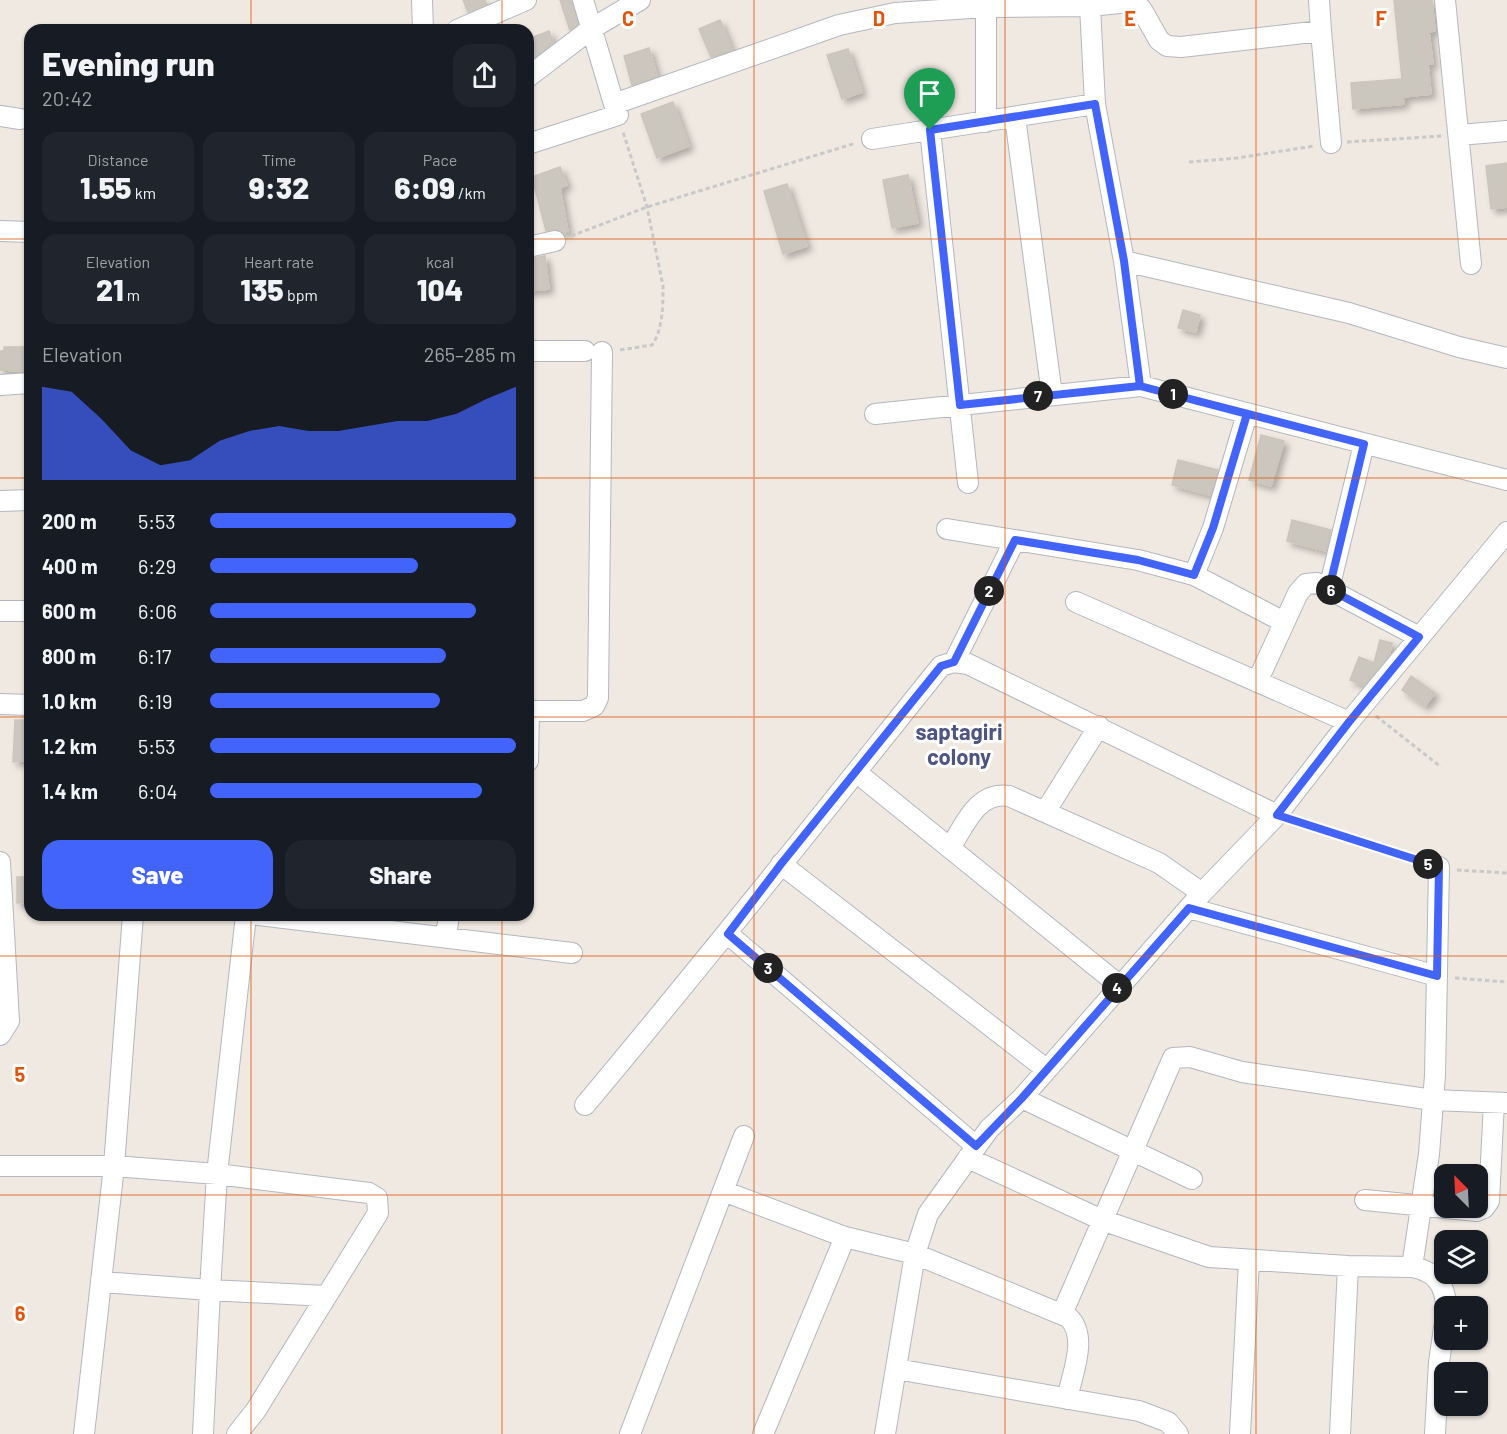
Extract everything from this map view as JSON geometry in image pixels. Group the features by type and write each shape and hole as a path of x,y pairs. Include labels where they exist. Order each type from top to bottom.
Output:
{"street":[{"path":"422,0 423,24"},
{"path":"471,24 526,0"},
{"path":"583,0 614,104 839,25 869,17 986,3 1090,6 1129,2 1138,5 1159,40 1167,46 1180,47 1321,31"},
{"path":"534,72 591,29 640,0"},
{"path":"1318,0 1331,143"},
{"path":"1445,0 1471,264"},
{"path":"986,3 986,122"},
{"path":"1090,6 1095,104 1124,261 1140,386"},
{"path":"872,139 1095,104"},
{"path":"534,142 618,115"},
{"path":"0,116 20,119"},
{"path":"1015,117 1052,395"},
{"path":"930,130 968,483"},
{"path":"1459,135 1507,131"},
{"path":"0,231 24,232"},
{"path":"534,246 555,241"},
{"path":"1124,261 1349,313 1460,347 1507,358"},
{"path":"534,351 594,351 598,698 594,706 583,711 534,711"},
{"path":"0,385 24,383"},
{"path":"875,414 1140,386 1507,480"},
{"path":"1194,575 1213,528 1247,414"},
{"path":"1329,589 1364,444"},
{"path":"0,501 24,500"},
{"path":"947,529 1138,560 1194,575 1284,622"},
{"path":"885,1434 915,1254 928,1214 972,1152 1195,901 1277,815 1349,722 1507,532"},
{"path":"954,662 1015,540"},
{"path":"1257,682 1298,593 1306,584 1317,583 1419,637"},
{"path":"1076,602 1349,722"},
{"path":"0,611 24,611"},
{"path":"585,1105 728,934 781,864 941,666 954,662 968,664 1099,726 1277,815"},
{"path":"0,704 24,705"},
{"path":"1045,812 1099,726"},
{"path":"856,772 1119,985"},
{"path":"950,848 982,800 991,795 1009,796 1159,863 1195,901 1437,976"},
{"path":"0,862 9,1021 0,1035"},
{"path":"781,864 1046,1069"},
{"path":"1412,1267 1429,1154 1433,1100 1439,867"},
{"path":"84,1434 114,1166 133,921"},
{"path":"203,1434 217,1174 245,921"},
{"path":"330,921 446,938 572,952"},
{"path":"446,938 448,921"},
{"path":"728,934 972,1152 1102,1220 1199,1255 1249,1261 1425,1269 1437,1277 1443,1287 1444,1296"},
{"path":"1062,1314 1173,1058 1181,1056 1242,1072 1433,1100 1500,1103 1499,1186 1484,1208 1477,1211 1365,1200"},
{"path":"1022,1098 1191,1179"},
{"path":"630,1434 744,1136"},
{"path":"0,1166 114,1166 217,1174 369,1193 377,1198 378,1213 256,1410 237,1434"},
{"path":"723,1191 845,1237 915,1254 1062,1314 1075,1324 1079,1340 1067,1399"},
{"path":"763,1434 845,1237"},
{"path":"1240,1434 1249,1261"},
{"path":"1340,1434 1348,1266"},
{"path":"102,1282 326,1296"},
{"path":"1435,1434 1441,1350"},
{"path":"896,1369 1157,1416 1168,1422 1178,1434"}],"path":[{"path":"594,351 642,348 652,345 658,338 663,286 647,207 618,115"},
{"path":"555,241 647,207 821,152 872,139"},
{"path":"1363,705 1442,767"},
{"path":"1277,815 1439,867 1507,873"},
{"path":"1437,976 1507,981"}],"building":[{"path":"463,0 485,0 487,4 468,12"},
{"path":"560,0 571,0 578,24 570,30"},
{"path":"1394,0 1432,0 1435,31 1429,32 1433,64 1428,64 1431,94 1403,97 1404,104 1353,109 1351,83 1402,79"},
{"path":"720,20 732,50 711,57 699,29"},
{"path":"549,31 553,43 534,57 534,37"},
{"path":"649,48 657,76 632,85 624,56"},
{"path":"848,49 862,92 842,99 827,55"},
{"path":"673,102 689,146 657,158 641,114"},
{"path":"1507,163 1507,207 1491,209 1486,166"},
{"path":"560,167 567,185 560,188 568,232 563,233 558,229 546,231 534,185 534,176"},
{"path":"908,175 918,223 892,228 883,180"},
{"path":"787,184 807,246 783,254 764,191"},
{"path":"545,256 549,289 534,290 534,258"},
{"path":"1183,310 1200,315 1196,332 1178,328"},
{"path":"4,347 24,347 24,371 0,370 0,351 4,351"},
{"path":"1261,435 1284,441 1271,486 1249,480"},
{"path":"1178,460 1218,470 1210,495 1172,485"},
{"path":"1292,520 1331,530 1326,551 1287,541"},
{"path":"1380,640 1392,643 1389,656 1364,685 1350,680 1359,657 1374,663"},
{"path":"1411,676 1435,693 1425,706 1402,690"},
{"path":"15,720 24,720 24,761 13,762"},
{"path":"17,877 24,877 24,902 17,903"}],"district":[{"name":"saptagiri colony","path":"959,744"}],"route":[{"path":"930,130 960,405 1140,386 1364,444 1329,589 1419,637 1277,815 1439,867 1437,976 1189,908 1022,1098 989,1129 976,1146 728,934 781,864 941,666 954,662 1015,540 1138,560 1194,575 1213,528 1247,414 1140,386 1124,261 1095,104 930,130"}]}
